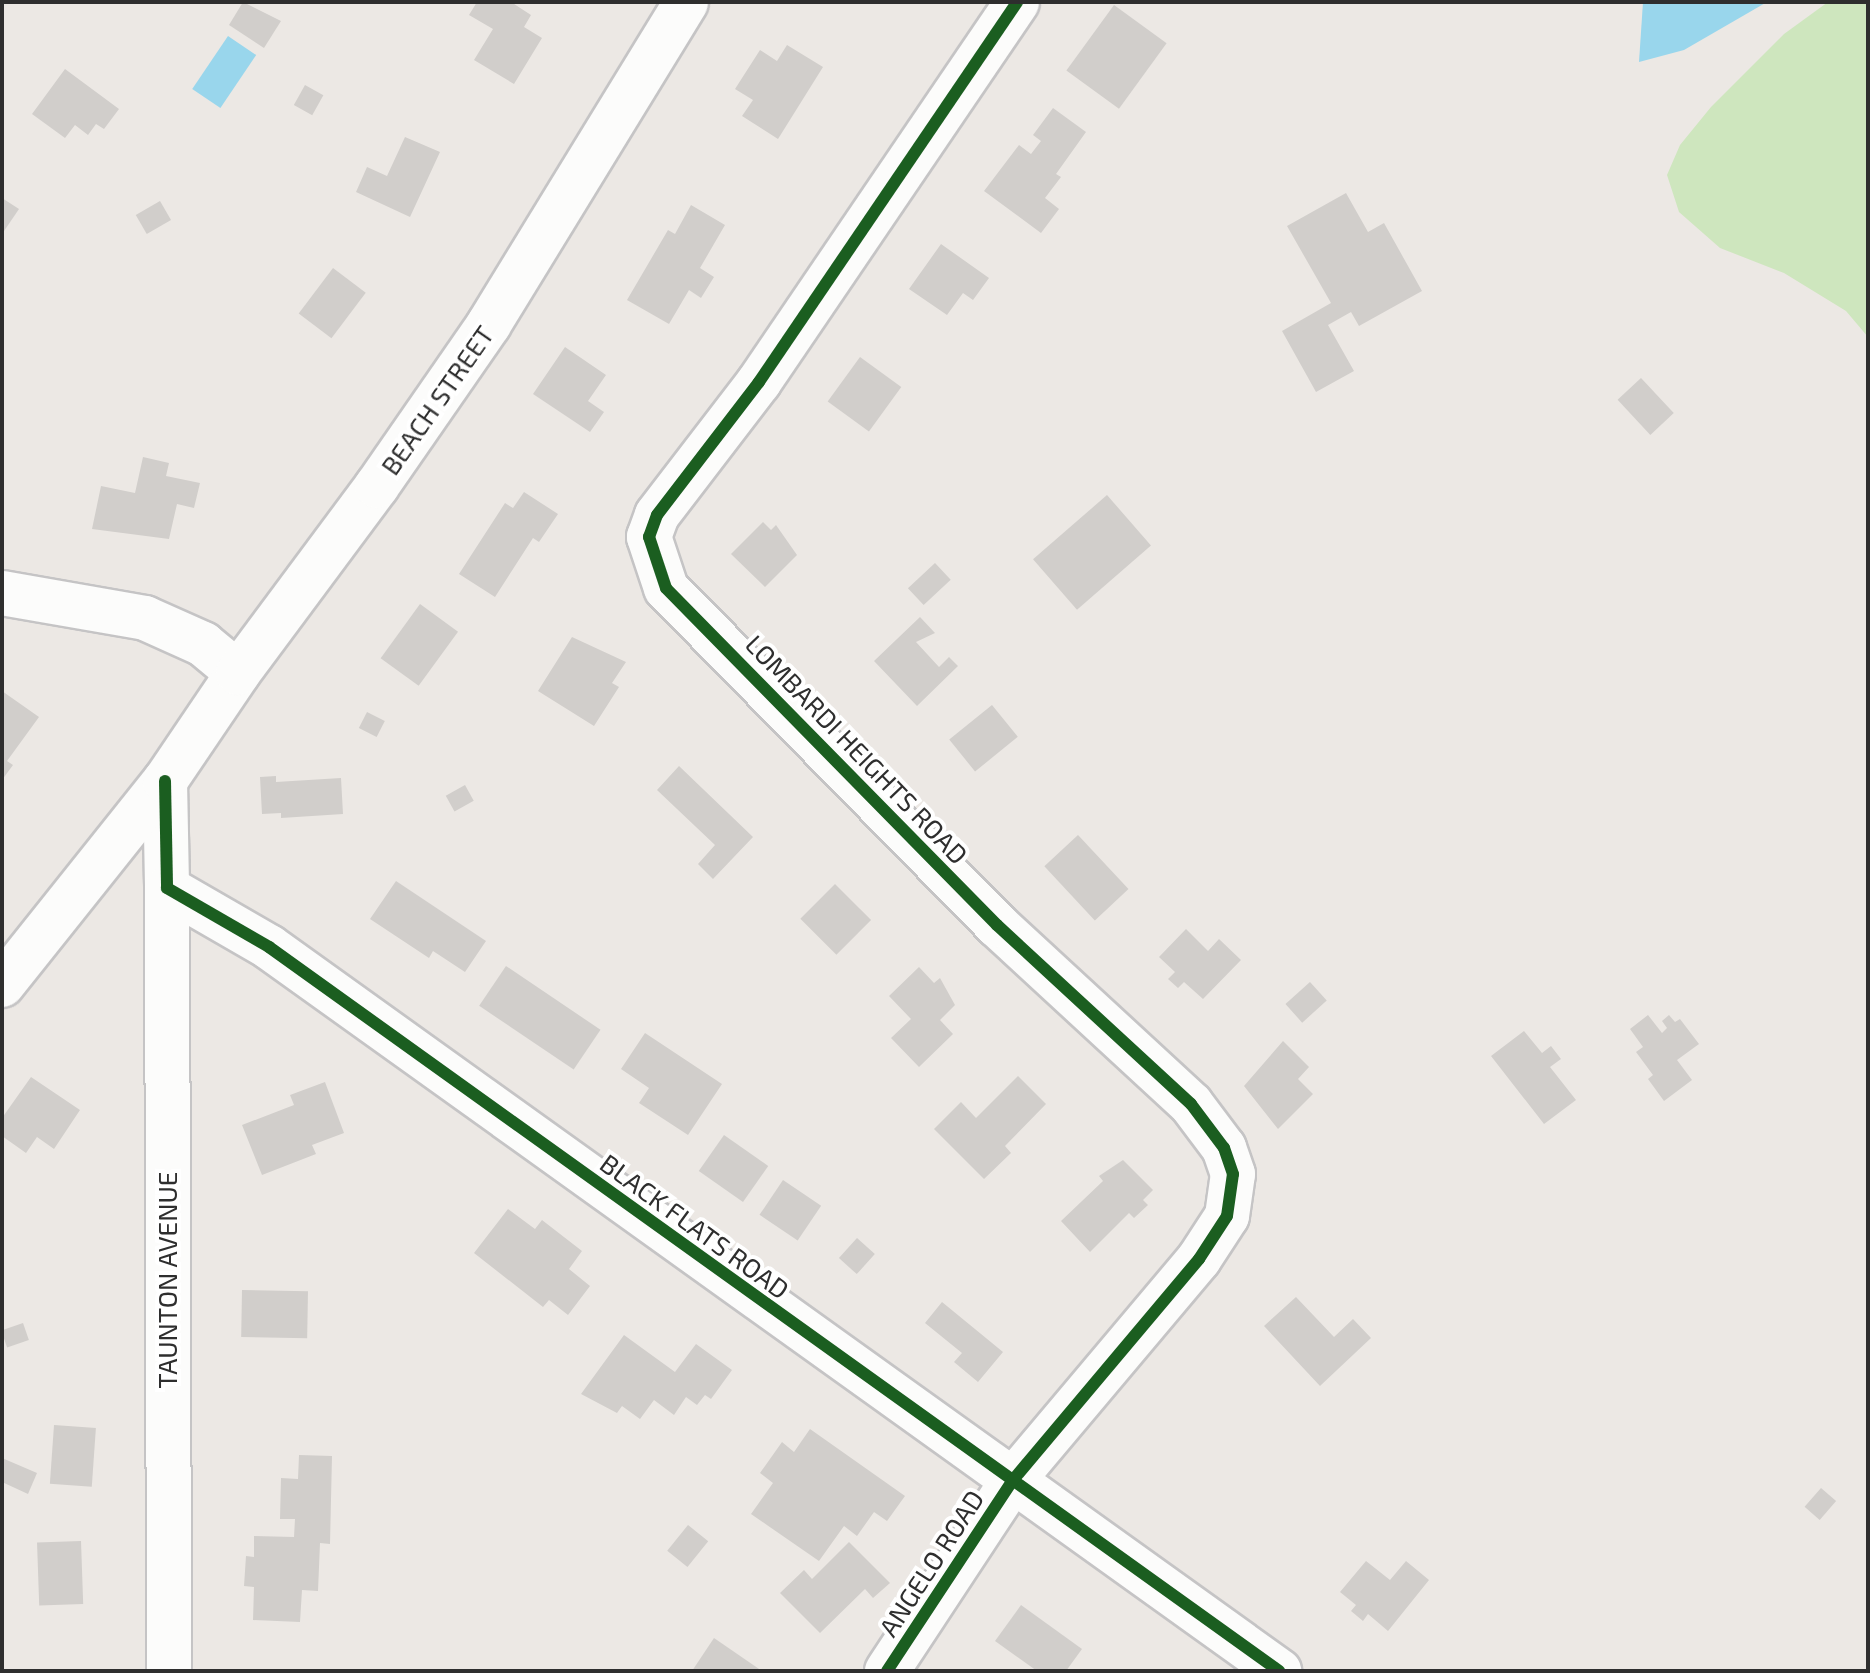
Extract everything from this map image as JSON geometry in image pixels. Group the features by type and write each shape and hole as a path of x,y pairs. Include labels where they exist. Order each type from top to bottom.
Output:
{"street":[{"name":"BEACH STREET","path":"2,985 165,781 238,673 377,486 489,324 686,2"},
{"name":"LOMBARDI HEIGHTS ROAD","path":"1013,1480 1199,1259 1227,1216 1234,1188 1224,1148 1191,1104 997,925 666,588 649,537 657,515 768,369 1017,2"},
{"path":"2,593 145,618 203,644 238,673"},
{"path":"165,781 167,888"},
{"name":"BLACK FLATS ROAD","path":"167,888 269,947 1279,1671"},
{"name":"TAUNTON AVENUE","path":"167,888 169,1671"},
{"name":"ANGELO ROAD","path":"887,1671 1013,1480"}],"green space":[{"path":"1828,2 1868,2 1868,337 1846,311 1784,273 1720,248 1679,212 1667,175 1680,145 1711,107 1784,34"}],"water":[{"path":"1643,2 1767,2 1684,50 1639,62"},
{"path":"228,36 256,55 220,108 192,89"}],"building":[{"path":"243,2 281,21 264,48 229,25"},
{"path":"477,2 511,2 531,15 524,27 542,38 514,84 474,60 493,29 469,15"},
{"path":"1114,5 1167,43 1119,109 1066,71"},
{"path":"787,45 823,67 778,139 742,116 753,100 735,89 760,50 777,61"},
{"path":"65,69 119,109 104,129 96,124 88,135 75,125 65,138 32,114"},
{"path":"305,85 323,95 312,115 294,105"},
{"path":"1053,108 1086,132 1056,174 1061,177 1045,198 1059,209 1041,233 984,191 1019,145 1031,154 1041,141 1033,135"},
{"path":"405,137 440,152 410,217 356,192 367,167 387,176"},
{"path":"1346,193 1368,232 1384,223 1422,291 1359,326 1351,312 1328,325 1354,371 1316,392 1282,331 1331,303 1287,226"},
{"path":"2,198 19,209 2,234"},
{"path":"160,201 171,220 147,234 136,215"},
{"path":"691,205 725,225 700,268 714,277 701,298 689,290 669,324 627,300 668,230 675,234"},
{"path":"941,244 989,278 973,300 963,293 947,315 909,289"},
{"path":"333,268 366,293 331,338 299,314"},
{"path":"565,347 606,375 588,401 604,412 590,432 533,394"},
{"path":"860,357 901,387 869,431 828,401"},
{"path":"1641,378 1674,413 1650,435 1618,400"},
{"path":"143,457 169,463 166,476 200,483 194,508 177,504 169,539 92,529 101,486 135,493"},
{"path":"524,492 558,514 539,542 533,538 495,597 459,574 505,503 513,508"},
{"path":"1107,495 1151,546 1077,610 1033,559"},
{"path":"763,522 771,530 776,525 797,555 765,587 731,554"},
{"path":"935,563 951,580 924,605 908,588"},
{"path":"420,604 458,632 419,686 381,658"},
{"path":"920,617 935,633 916,642 939,667 949,657 958,666 917,706 874,661"},
{"path":"572,637 626,662 612,683 619,687 594,726 538,691"},
{"path":"2,691 39,717 7,761 13,765 2,780"},
{"path":"992,705 1018,737 975,771 949,740"},
{"path":"367,712 385,721 377,737 359,728"},
{"path":"679,766 753,837 713,879 698,864 715,845 657,790"},
{"path":"276,776 276,782 341,778 343,814 281,818 281,813 262,814 260,777"},
{"path":"465,785 474,801 454,811 446,796"},
{"path":"1078,835 1128,889 1095,920 1044,866"},
{"path":"396,881 486,941 465,972 433,951 429,958 370,919"},
{"path":"835,884 871,920 836,955 800,919"},
{"path":"1186,929 1208,951 1219,939 1241,960 1203,999 1184,982 1178,988 1168,979 1175,972 1159,957"},
{"path":"506,966 601,1030 574,1070 479,1006"},
{"path":"919,967 934,983 940,978 955,1005 940,1020 953,1034 919,1067 891,1038 911,1019 889,996"},
{"path":"1310,982 1327,1001 1302,1023 1285,1004"},
{"path":"1648,1015 1662,1033 1667,1028 1662,1021 1669,1015 1675,1022 1680,1019 1699,1044 1677,1060 1692,1080 1664,1101 1648,1079 1653,1075 1636,1052 1643,1047 1630,1029"},
{"path":"1524,1031 1542,1053 1551,1046 1561,1059 1550,1067 1576,1100 1544,1124 1491,1056"},
{"path":"645,1033 722,1084 688,1135 639,1103 649,1088 621,1069"},
{"path":"1283,1041 1309,1067 1298,1079 1313,1094 1278,1129 1244,1086"},
{"path":"1018,1076 1046,1104 1005,1146 1011,1153 984,1179 934,1129 961,1102 976,1118"},
{"path":"31,1077 80,1110 54,1149 37,1137 26,1153 2,1136 2,1118"},
{"path":"325,1082 344,1133 312,1145 316,1154 262,1175 242,1125 294,1105 290,1095"},
{"path":"724,1135 768,1166 743,1202 699,1171"},
{"path":"1123,1160 1153,1190 1143,1200 1148,1205 1134,1218 1129,1213 1090,1252 1061,1221 1103,1181 1099,1176"},
{"path":"783,1180 821,1206 798,1241 760,1215"},
{"path":"508,1209 535,1229 542,1220 582,1251 569,1269 590,1286 568,1315 549,1300 543,1307 474,1253"},
{"path":"857,1238 875,1254 857,1274 839,1258"},
{"path":"242,1290 308,1291 307,1338 241,1337"},
{"path":"1296,1297 1334,1337 1353,1319 1371,1338 1320,1386 1264,1326"},
{"path":"942,1302 1003,1352 978,1382 954,1362 962,1353 925,1323"},
{"path":"23,1323 29,1340 7,1348 2,1330"},
{"path":"624,1335 675,1372 696,1344 732,1370 711,1399 705,1395 697,1405 686,1397 674,1415 654,1400 640,1419 622,1406 617,1413 581,1394"},
{"path":"54,1425 96,1428 92,1487 50,1484"},
{"path":"810,1429 905,1496 887,1521 874,1512 857,1536 844,1526 819,1561 751,1514 773,1483 760,1473 782,1442 794,1452"},
{"path":"299,1455 332,1456 330,1544 320,1543 318,1591 302,1590 300,1622 253,1620 254,1587 244,1586 246,1556 254,1557 254,1536 294,1537 295,1519 280,1519 281,1478 298,1479"},
{"path":"2,1458 37,1473 28,1494 2,1482"},
{"path":"1821,1488 1836,1501 1820,1520 1805,1507"},
{"path":"688,1525 708,1541 687,1567 667,1551"},
{"path":"81,1541 83,1604 39,1605 37,1543"},
{"path":"849,1542 890,1583 873,1598 865,1589 820,1633 780,1593 804,1570 812,1579"},
{"path":"1366,1561 1390,1580 1406,1561 1429,1580 1388,1631 1368,1614 1363,1621 1351,1611 1356,1605 1340,1592"},
{"path":"1021,1605 1082,1649 1066,1671 1037,1671 995,1641"},
{"path":"714,1638 762,1671 692,1671"}],"cycle path":[{"path":"887,1671 1013,1480 1199,1259 1227,1216 1233,1174 1224,1148 1191,1104 997,925 666,588 649,537 657,515 759,382 1017,2"},
{"path":"165,781 167,888 269,947 1279,1671"}]}
